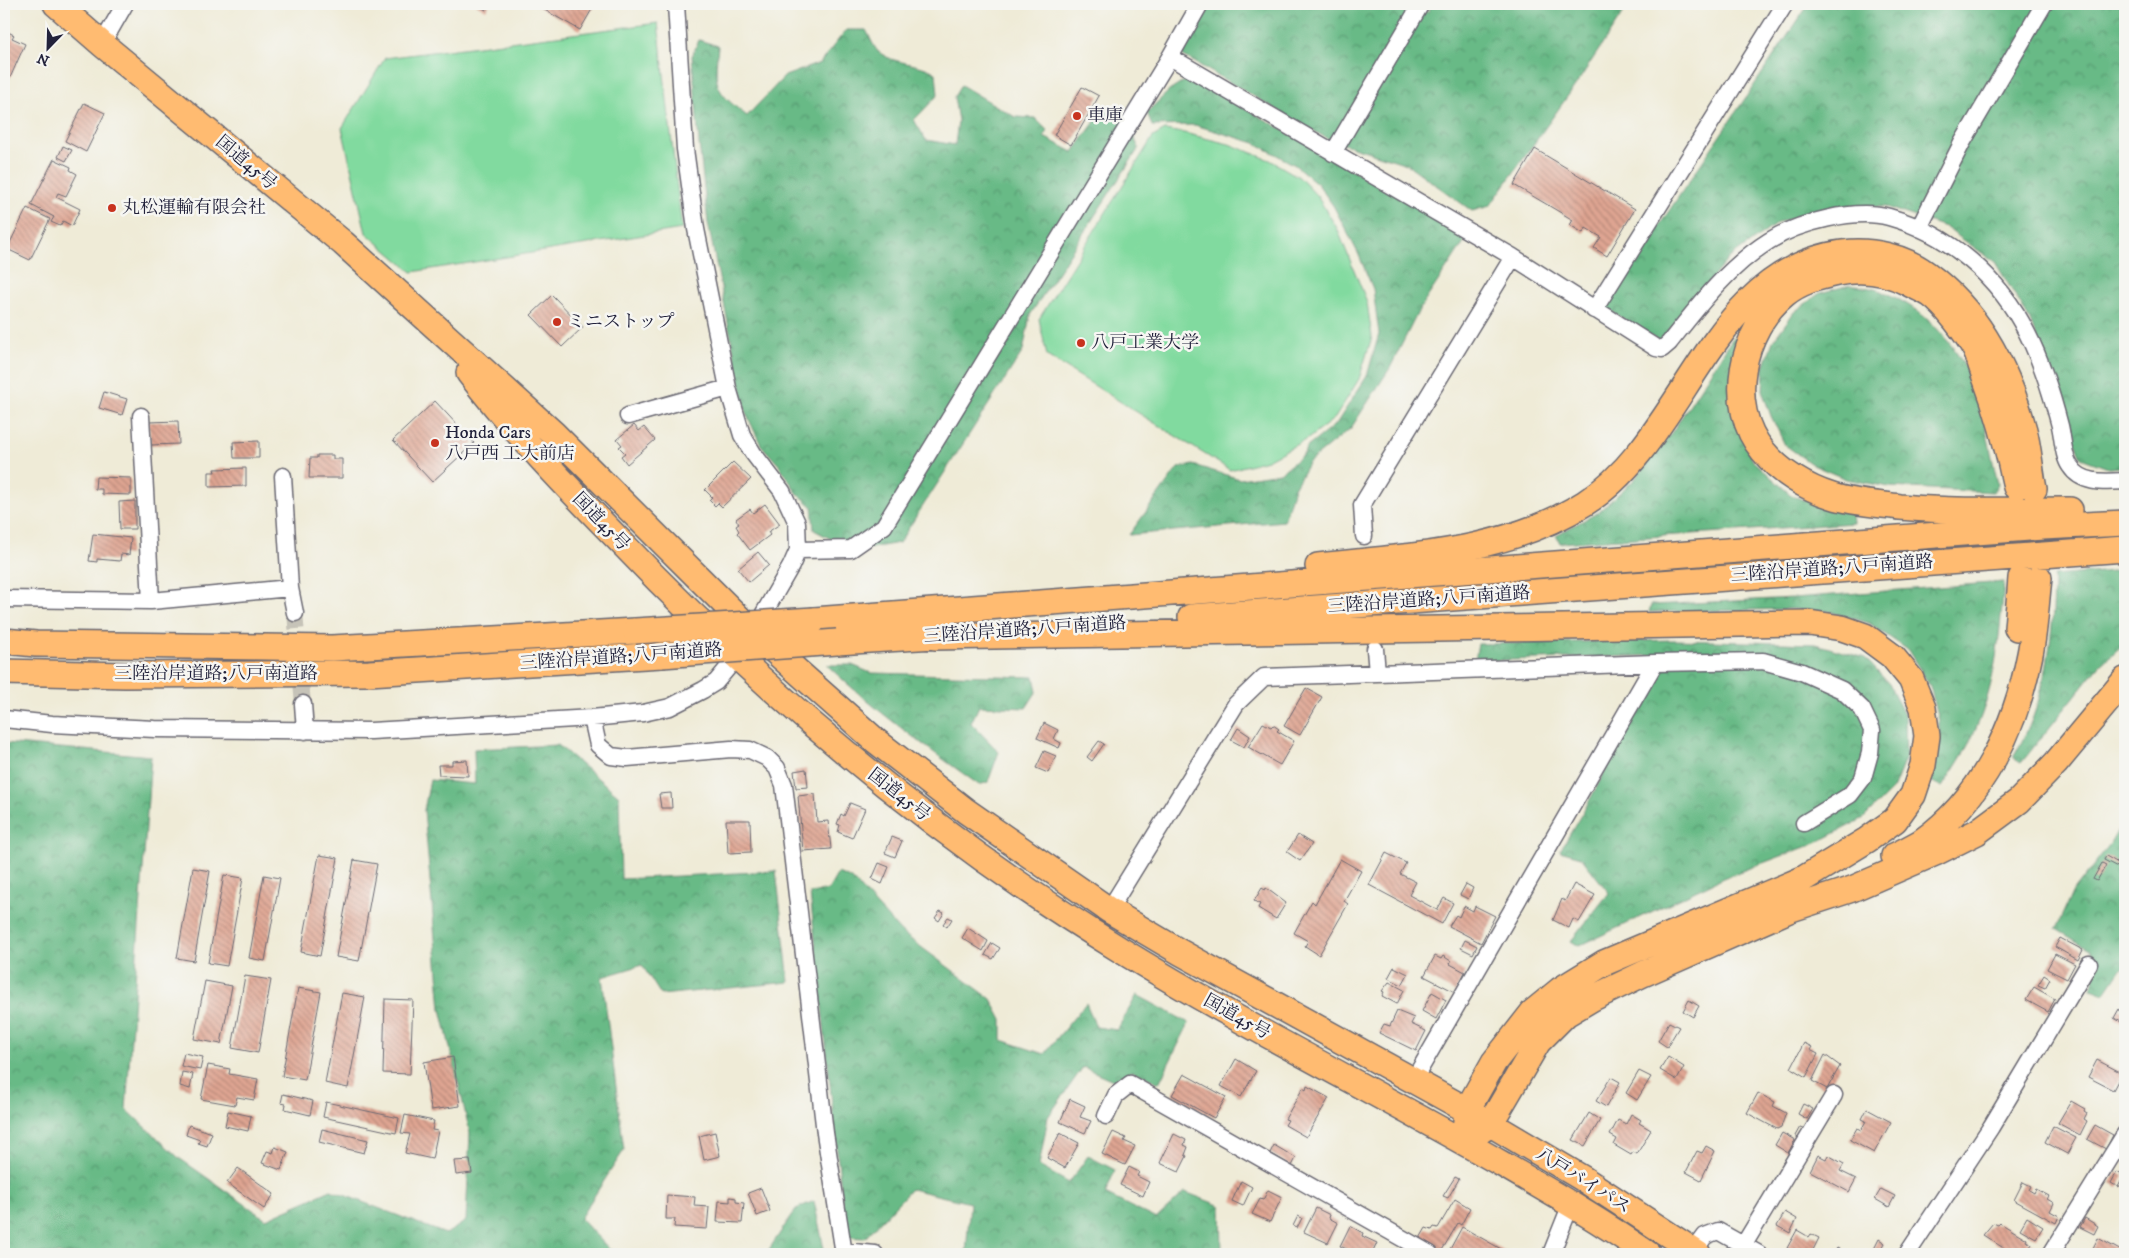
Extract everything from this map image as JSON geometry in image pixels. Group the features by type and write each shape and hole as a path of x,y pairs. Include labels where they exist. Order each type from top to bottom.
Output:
{"highway":[{"name":"国道45号","path":"56,4 343,243 554,434 753,632 884,747 966,811 1109,910 1180,952 1466,1110"},
{"path":"1106,597 1256,572 1467,548 1522,534 1555,520 1587,502 1614,480 1638,454 1662,424 1718,338 1738,312 1766,287 1789,270 1822,256 1857,251 1882,254 1917,266 1945,287 1971,316 1992,346 2009,386 2024,432 2025,488 1975,349 1954,320 1932,295 1892,274 1855,269 1815,277 1785,294 1764,317 1751,342 1744,361 1742,401 1748,425 1762,450 1780,469 1804,484 1831,496 1867,504 1940,510 2125,509"},
{"name":"国道45号","path":"433,325 493,404 551,470 640,563 736,658 836,745 923,815 1008,878 1118,949 1220,1008 1464,1142"},
{"name":"三陸沿岸道路;八戸南道路","path":"4,641 36,644 332,648 814,620 2043,527 2125,523"},
{"name":"三陸沿岸道路;八戸南道路","path":"4,672 125,675 370,673 935,637 2125,549"},
{"path":"2030,578 2030,653 2020,697 2002,744 1980,782 1952,816 1920,842 1790,909 1616,986 1566,1014 1538,1042 1490,1124 1464,1142 1466,1110 1494,1062 1533,1012 1560,990 1604,963 1873,851 1913,830 1944,805 1970,771 1988,737 2006,691 2030,578"},
{"path":"935,637 1809,623 1842,628 1865,636 1892,656 1911,679 1923,708 1927,736 1923,765 1912,796 1894,820 1867,840 1803,879"},
{"path":"1790,909 1860,885 1935,853 1976,832 2019,801 2056,763 2125,680"},
{"name":"八戸バイパス","path":"1466,1110 1582,1178 1696,1253"},
{"name":"八戸バイパス","path":"1464,1142 1571,1204 1648,1254"}],"street":[{"path":"102,44 125,4"},
{"path":"4,719 52,724 155,729 371,731 592,718 643,713 670,707 716,682 736,658 753,632 791,566 798,550 797,522 782,490 752,453 742,435 728,388 696,229 685,149 676,4"},
{"path":"798,550 851,549 884,526 1170,57 1200,4"},
{"path":"1333,153 1421,4"},
{"path":"1594,310 1785,4"},
{"path":"1919,228 1962,143 2044,4"},
{"path":"1170,57 1513,257 1656,348 1662,349 1709,294 1741,261 1771,240 1801,225 1827,218 1854,215 1888,216 1919,228 1946,242 1979,268 2005,296 2027,333 2043,371 2069,465 2086,480 2103,482 2125,481"},
{"path":"1364,536 1362,505 1513,257"},
{"path":"628,416 728,388"},
{"path":"141,416 151,601"},
{"path":"283,476 290,588 295,613"},
{"path":"4,599 151,601 290,588"},
{"path":"1375,649 1377,673"},
{"path":"1109,910 1236,704 1264,677 1763,661 1802,672 1842,690 1862,708 1872,730 1870,754 1863,778 1850,795 1804,822"},
{"path":"1412,1080 1655,663"},
{"path":"303,704 305,731"},
{"path":"592,718 598,745 611,756 627,758 731,749 750,750 767,758 777,768 784,785 825,1133 843,1253 875,1254"},
{"path":"1907,1254 1992,1127 2089,964"},
{"path":"1106,1116 1116,1095 1130,1084 1430,1254"},
{"path":"1743,1246 1834,1095"},
{"path":"2051,1254 2125,1134"},
{"path":"1551,1254 1571,1204"},
{"path":"1696,1253 1705,1236 1718,1231 1758,1254"}],"green space":[{"path":"1212,4 1417,4 1428,12 1432,4 1629,4 1579,80 1490,206 1472,211 1407,164 1328,139 1182,55"},
{"path":"1809,4 2125,4 2125,467 2108,468 2081,458 2030,320 1995,262 1945,227 1886,207 1838,206 1779,222 1729,258 1660,341 1604,307"},
{"path":"658,23 682,229 412,272 366,233 342,128 385,58"},
{"path":"846,30 866,30 874,46 886,57 929,69 936,73 938,95 914,120 926,140 955,145 958,121 954,97 961,85 1015,117 1035,118 1047,130 1044,137 1073,152 1104,109 1119,107 1139,148 1030,315 1023,351 899,543 861,550 831,539 814,530 812,506 797,493 779,465 761,445 746,413 708,223 692,56 699,40 718,46 716,71 719,87 728,100 747,116 785,76 820,63"},
{"path":"1191,77 1468,236 1419,310 1390,368 1351,428 1309,462 1294,488 1284,521 1129,535 1178,468 1193,465 1240,479 1280,473 1304,454 1306,448 1336,424 1367,376 1379,334 1373,289 1358,253 1334,207 1318,184 1295,165 1255,143 1195,125 1152,126 1147,112 1169,91"},
{"path":"1165,130 1229,144 1270,160 1299,177 1317,196 1337,228 1367,302 1372,337 1359,379 1335,418 1309,438 1267,460 1230,470 1047,356 1039,319 1153,137"},
{"path":"1850,285 1876,290 1914,309 1942,334 1954,350 1973,383 1982,411 1998,484 1993,492 1889,487 1846,479 1813,465 1785,445 1771,416 1763,393 1764,367 1773,341 1794,312 1820,293"},
{"path":"1734,336 1740,342 1735,419 1753,461 1791,495 1819,506 1852,514 1853,523 1560,543 1556,535 1597,513 1634,480 1672,432"},
{"path":"2125,570 2125,643 2100,665 2021,763 2013,758 2031,722 2047,666 2052,629 2054,576"},
{"path":"2004,582 1999,639 1988,695 1982,713 1960,760 1942,787 1931,781 1939,748 1939,720 1930,686 1908,650 1869,623 1827,611 1791,609 1649,612 1651,605 1794,598"},
{"path":"1676,640 1815,644 1865,658 1889,684 1905,717 1906,757 1893,789 1864,818 1816,843 1723,878 1579,946 1571,941 1609,893 1581,857 1560,851 1588,803 1667,655 1475,661 1478,644"},
{"path":"827,665 852,665 871,673 1034,677 1037,691 1026,708 979,706 971,723 999,752 988,782 979,785 882,713"},
{"path":"4,743 151,756 126,1109 179,1158 266,1219 331,1190 446,1234 466,1221 470,1133 441,1009 424,810 430,780 475,784 474,749 558,745 619,796 621,879 776,871 789,982 661,995 642,965 602,977 624,1150 580,1218 610,1250 641,1254 4,1254"},
{"path":"2125,817 2125,966 2122,967 2104,994 2091,989 2097,968 2090,949 2056,929 2072,893 2110,844"},
{"path":"838,873 852,879 901,932 991,999 1002,1020 1002,1040 1044,1054 1086,1003 1096,1027 1117,1030 1137,995 1189,1023 1159,1083 1132,1071 1113,1080 1083,1067 1048,1117 1039,1166 1069,1183 1088,1156 1115,1170 1105,1194 1156,1219 1185,1192 1221,1206 1222,1254 966,1254 970,1203 911,1189 865,1238 846,1237 810,893 828,890"},
{"path":"814,1201 825,1254 766,1254 796,1209"}],"building":[{"path":"476,4 490,4 486,10"},
{"path":"534,4 595,4 580,30"},
{"path":"4,30 14,35 12,38 25,44 10,78 4,75"},
{"name":"車庫","path":"1082,87 1099,96 1071,145 1054,135"},
{"path":"84,103 105,113 86,152 65,141"},
{"path":"63,146 72,150 66,161 58,157"},
{"path":"1535,149 1635,209 1607,256 1594,248 1601,237 1586,228 1583,233 1570,225 1573,220 1514,185"},
{"path":"54,159 71,167 70,170 77,174 66,196 58,193 56,197 80,209 72,226 63,221 60,226 51,222 54,217 31,205"},
{"path":"27,208 50,219 30,260 7,249"},
{"path":"552,295 583,327 562,347 531,315"},
{"path":"104,392 127,399 122,415 99,408"},
{"path":"435,401 474,443 432,482 393,440"},
{"path":"178,421 179,444 150,445 149,422"},
{"path":"634,425 639,431 644,427 655,440 627,464 621,456 625,453 619,447 622,445 617,439"},
{"path":"259,441 259,458 234,458 233,442"},
{"path":"317,455 333,455 333,459 342,459 342,478 309,478 310,458 317,458"},
{"path":"733,462 751,479 722,507 718,503 715,506 709,500 712,497 705,490"},
{"path":"246,468 246,486 209,487 209,472 215,472 214,469"},
{"path":"96,477 131,478 131,495 102,494 102,489 95,489"},
{"path":"135,501 135,529 120,529 119,502"},
{"path":"765,504 780,524 768,532 770,535 750,550 737,533 739,531 736,526 739,524 736,519 750,509 753,513"},
{"path":"93,534 131,538 129,555 121,554 120,561 97,559 97,562 89,561"},
{"path":"758,552 769,565 749,582 738,569"},
{"path":"1306,688 1322,697 1300,735 1284,726"},
{"path":"1044,723 1058,730 1054,739 1061,743 1059,748 1037,738"},
{"path":"1263,723 1271,727 1273,725 1279,729 1277,731 1294,741 1280,765 1248,747"},
{"path":"1238,728 1250,736 1244,747 1231,740"},
{"path":"1099,741 1104,744 1092,761 1087,757"},
{"path":"1044,751 1056,756 1048,773 1036,768"},
{"path":"467,760 468,776 439,775 438,765 452,765 452,761"},
{"path":"806,769 808,787 796,788 794,771"},
{"path":"671,793 672,808 661,808 659,794"},
{"path":"815,794 817,822 828,821 831,849 803,851 798,796"},
{"path":"850,803 865,809 852,838 838,832 840,825 837,824 841,814 844,816"},
{"path":"726,820 750,820 751,852 728,853"},
{"path":"1298,835 1312,844 1300,861 1287,852"},
{"path":"892,837 902,841 895,857 885,853"},
{"path":"1386,853 1406,863 1400,874 1416,882 1409,895 1437,910 1444,898 1453,903 1442,924 1369,885"},
{"path":"319,855 338,858 320,956 301,952"},
{"path":"2106,856 2125,867 2125,871 2104,860"},
{"path":"1340,859 1361,871 1344,901 1348,904 1319,955 1305,946 1308,941 1294,933 1312,901 1315,904"},
{"path":"354,860 377,864 359,961 336,957"},
{"path":"879,863 889,867 882,884 872,879"},
{"path":"2102,863 2106,865 2097,881 2093,879"},
{"path":"193,868 210,871 194,961 177,958"},
{"path":"224,875 243,878 227,966 208,963"},
{"path":"264,875 280,878 265,961 249,958"},
{"path":"1466,884 1473,888 1468,899 1460,895"},
{"path":"1574,884 1595,895 1579,922 1573,919 1569,928 1553,920 1562,899 1565,901"},
{"path":"1262,888 1265,890 1266,888 1286,903 1276,919 1258,908 1260,904 1254,901"},
{"path":"1464,906 1473,911 1475,906 1495,916 1481,943 1449,926 1456,915 1459,917"},
{"path":"940,911 944,913 939,921 935,918"},
{"path":"948,917 952,919 947,927 943,924"},
{"path":"968,928 988,941 983,951 962,938"},
{"path":"2060,938 2083,950 2078,960 2055,947"},
{"path":"1465,940 1477,946 1473,954 1461,948"},
{"path":"992,943 1000,948 993,959 985,955"},
{"path":"2055,954 2075,964 2067,979 2047,969"},
{"path":"1435,956 1441,959 1443,956 1451,961 1450,964 1465,972 1455,992 1424,976"},
{"path":"1394,967 1408,974 1402,985 1388,978"},
{"path":"2044,975 2050,979 2045,988 2038,985"},
{"path":"245,976 271,980 258,1053 232,1048"},
{"path":"205,981 232,986 221,1044 194,1039"},
{"path":"1389,982 1404,990 1397,1004 1382,996 1384,992 1382,991"},
{"path":"2034,987 2055,999 2048,1012 2026,1000"},
{"path":"298,988 321,992 305,1080 282,1076"},
{"path":"1432,992 1446,1000 1436,1019 1422,1011"},
{"path":"342,993 365,997 348,1088 325,1083"},
{"path":"385,999 413,1000 410,1074 383,1073"},
{"path":"1689,1000 1699,1006 1693,1017 1683,1011"},
{"path":"2119,1009 2125,1013 2125,1024 2114,1018"},
{"path":"1397,1011 1414,1018 1411,1024 1426,1031 1416,1051 1379,1033 1384,1024 1390,1026"},
{"path":"1669,1022 1679,1027 1667,1047 1658,1041"},
{"path":"1804,1043 1812,1047 1810,1050 1818,1054 1806,1077 1791,1068"},
{"path":"184,1053 203,1057 200,1070 181,1066"},
{"path":"1825,1055 1840,1066 1827,1089 1812,1081"},
{"path":"453,1057 460,1106 431,1110 424,1062"},
{"path":"1668,1057 1684,1067 1677,1080 1660,1070"},
{"path":"1236,1059 1256,1071 1241,1097 1221,1086"},
{"path":"2097,1060 2122,1073 2113,1090 2088,1077"},
{"path":"208,1065 230,1069 229,1074 258,1079 254,1100 237,1097 235,1105 201,1099"},
{"path":"1639,1071 1651,1077 1637,1100 1626,1093"},
{"path":"182,1072 193,1074 190,1089 180,1086"},
{"path":"1184,1074 1226,1097 1214,1118 1172,1095"},
{"path":"1611,1077 1620,1082 1606,1107 1596,1101"},
{"path":"1307,1086 1329,1098 1306,1137 1285,1125 1288,1120 1285,1119 1303,1088 1306,1090"},
{"path":"1758,1093 1775,1102 1773,1106 1786,1113 1781,1127 1777,1129 1747,1113"},
{"path":"283,1094 313,1101 310,1115 285,1109 286,1104 281,1103"},
{"path":"1070,1099 1085,1106 1080,1117 1091,1121 1085,1133 1060,1122"},
{"path":"2071,1101 2085,1109 2084,1111 2087,1113 2084,1119 2087,1121 2080,1135 2058,1123"},
{"path":"326,1102 399,1118 396,1133 323,1117"},
{"path":"1803,1104 1813,1109 1807,1119 1798,1114"},
{"path":"1867,1109 1891,1122 1874,1153 1850,1140 1857,1128 1861,1130 1866,1121 1862,1119"},
{"path":"228,1111 251,1116 248,1131 225,1126"},
{"path":"1589,1113 1600,1120 1585,1146 1573,1140"},
{"path":"1631,1114 1641,1120 1639,1123 1651,1130 1637,1154 1633,1152 1631,1155 1614,1145 1617,1139 1610,1135 1618,1120 1626,1124"},
{"path":"405,1115 434,1121 432,1130 438,1131 432,1159 405,1153 410,1134 401,1133"},
{"path":"189,1125 212,1133 207,1146 198,1143 200,1140 186,1135"},
{"path":"2095,1125 2113,1135 2106,1149 2087,1139"},
{"path":"2053,1126 2076,1138 2067,1154 2045,1142"},
{"path":"1800,1127 1805,1129 1800,1139 1795,1136"},
{"path":"322,1129 368,1140 364,1153 319,1142"},
{"path":"715,1132 720,1156 704,1160 699,1136"},
{"path":"1113,1132 1126,1138 1124,1141 1135,1146 1125,1165 1102,1154"},
{"path":"1060,1133 1079,1143 1065,1168 1047,1158"},
{"path":"1782,1133 1795,1140 1788,1153 1775,1145"},
{"path":"1174,1134 1186,1140 1184,1145 1188,1147 1185,1155 1187,1156 1179,1172 1160,1163"},
{"path":"1274,1145 1296,1158 1292,1166 1270,1153"},
{"path":"1706,1146 1715,1151 1701,1180 1686,1172 1697,1151 1702,1153"},
{"path":"275,1147 288,1152 281,1170 262,1163 267,1151 273,1153"},
{"path":"1818,1155 1826,1159 1828,1155 1844,1164 1840,1171 1856,1179 1849,1192 1810,1171"},
{"path":"470,1160 472,1173 456,1175 454,1161"},
{"path":"1129,1167 1139,1172 1137,1176 1149,1182 1143,1196 1120,1185"},
{"path":"238,1168 274,1194 264,1209 227,1183"},
{"path":"2117,1172 2124,1176 2118,1187 2111,1183"},
{"path":"1455,1177 1459,1179 1448,1198 1443,1196"},
{"path":"1241,1181 1252,1187 1243,1206 1232,1201"},
{"path":"2023,1182 2031,1186 2029,1190 2034,1193 2036,1189 2049,1196 2047,1199 2054,1203 2050,1211 2059,1216 2056,1223 2014,1200"},
{"path":"761,1188 770,1211 757,1216 748,1193"},
{"path":"1881,1189 1895,1196 1889,1207 1875,1199"},
{"path":"1268,1190 1282,1197 1270,1222 1252,1214 1260,1199 1263,1200"},
{"path":"667,1195 695,1197 694,1206 709,1207 707,1229 674,1227 675,1219 666,1219"},
{"path":"730,1197 736,1198 736,1202 744,1203 742,1223 717,1222 719,1201 730,1202"},
{"path":"1455,1199 1470,1208 1461,1225 1458,1223 1441,1252 1419,1240 1426,1228 1432,1230 1434,1227 1438,1228"},
{"path":"1316,1208 1330,1215 1329,1218 1338,1223 1328,1243 1304,1232"},
{"path":"1785,1212 1797,1219 1790,1233 1777,1226"},
{"path":"1298,1216 1302,1218 1297,1228 1293,1226"},
{"path":"2027,1217 2043,1227 2036,1238 2020,1229"},
{"path":"2085,1218 2098,1226 2094,1234 2080,1227"},
{"path":"1993,1223 1998,1225 2000,1223 2027,1239 2026,1241 2032,1244 2026,1254 2013,1254 1983,1235"},
{"path":"1350,1226 1363,1233 1362,1236 1377,1243 1372,1254 1357,1254 1340,1246"},
{"path":"1462,1227 1510,1254 1455,1254 1449,1251"},
{"path":"1797,1230 1809,1237 1811,1234 1819,1238 1811,1254 1799,1254 1787,1248"},
{"path":"2098,1238 2125,1253 2125,1254 2090,1254"},
{"path":"1879,1239 1885,1243 1879,1254 1873,1251"},
{"path":"1837,1248 1848,1254 1833,1254"}],"tunnel":[{"path":"295,613 303,704"}],"place":[{"name":"車庫","path":"1077,116"},
{"name":"丸松運輸有限会社","path":"112,208"},
{"name":"ミニストップ","path":"557,322"},
{"name":"八戸工業大学","path":"1081,343"},
{"name":"Honda Cars 八戸西 工大前店","path":"435,443"}]}
